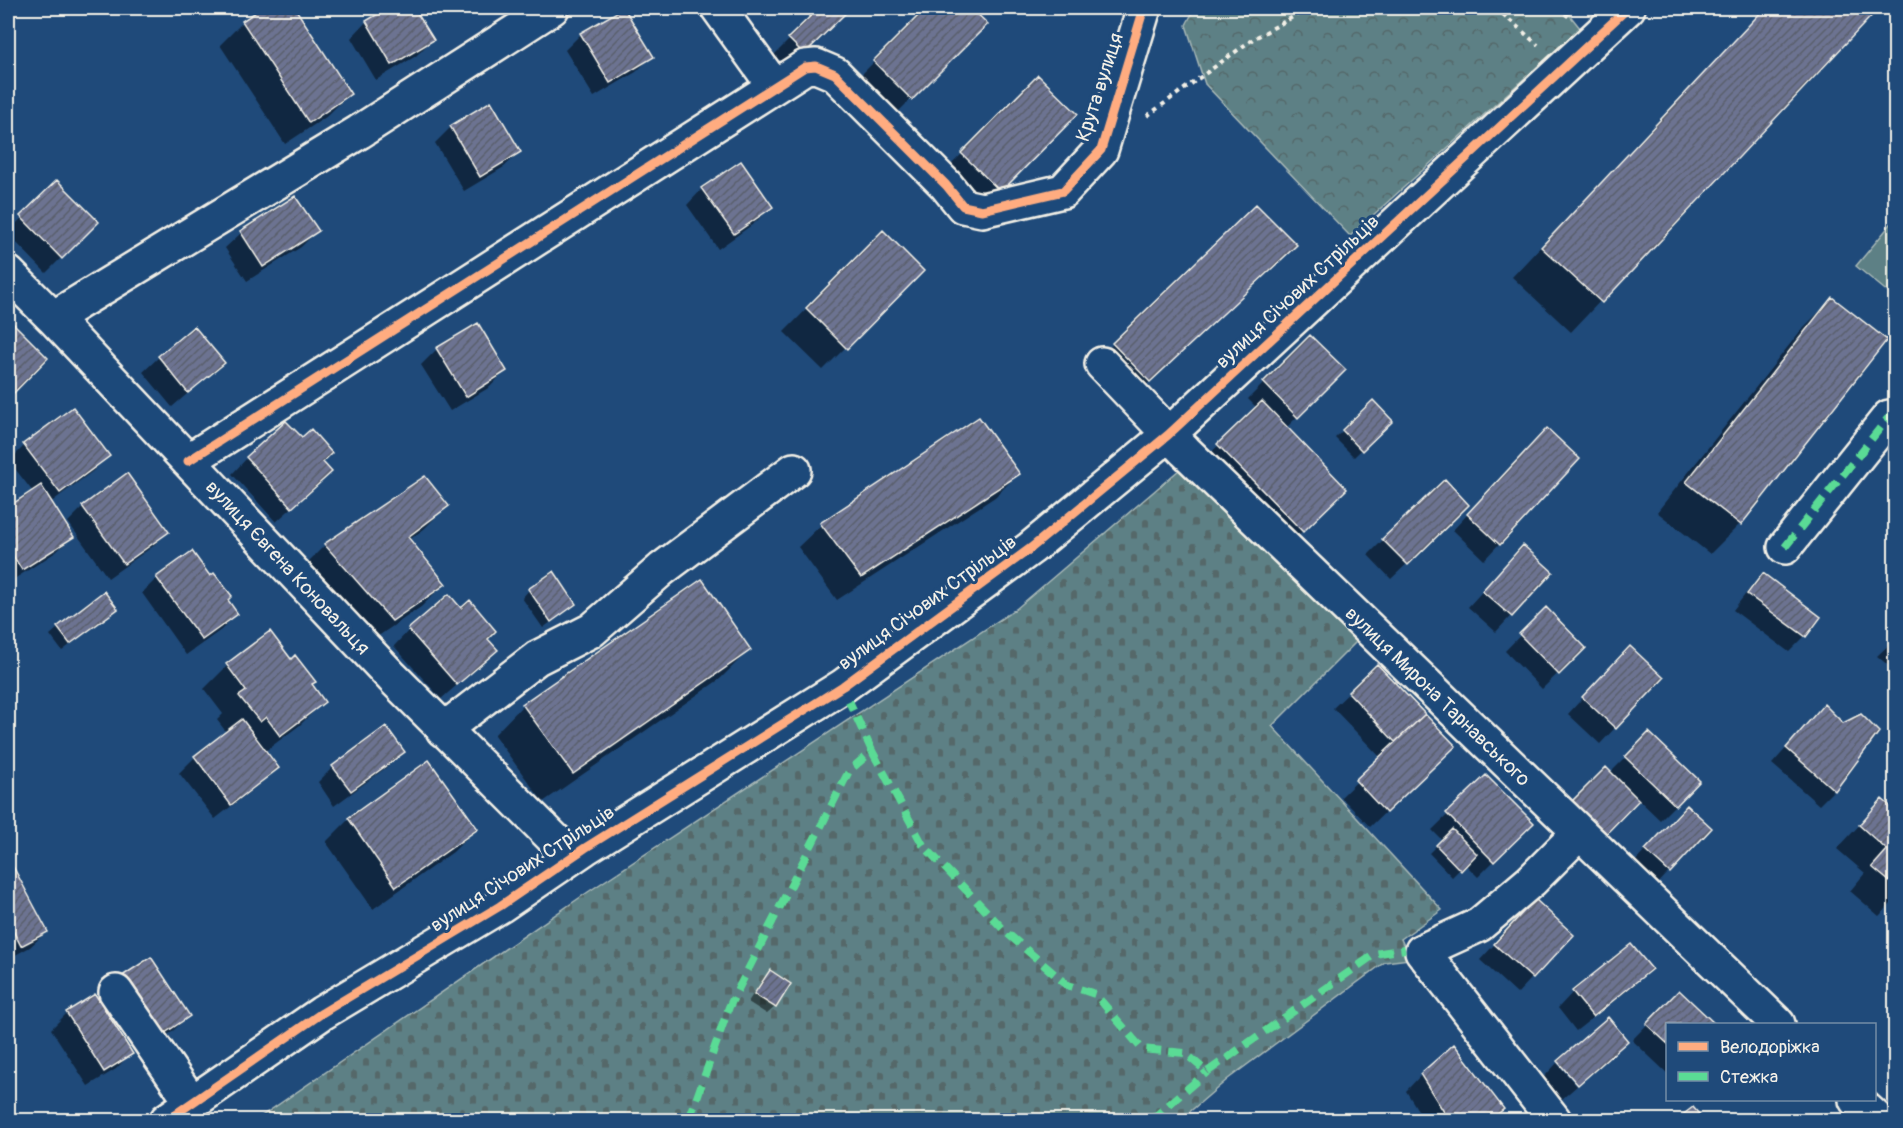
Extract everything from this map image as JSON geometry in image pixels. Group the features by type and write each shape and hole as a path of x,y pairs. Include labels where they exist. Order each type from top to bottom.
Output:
{"street":[{"path":"53,318 359,132 552,8"},
{"path":"188,461 774,86 718,8"},
{"name":"Крута вулиця","path":"774,86 805,67 816,66 835,74 946,185 963,206 982,210 1063,191 1101,150 1144,8"},
{"name":"вулиця Січових Стрільців","path":"180,1112 322,1013 500,906 572,857 843,686 1031,548 1168,435 1628,8"},
{"name":"вулиця Євгена Коновальця","path":"8,273 443,730 572,857"},
{"name":"вулиця Мирона Тарнавського","path":"1102,364 1168,435 1777,1023"},
{"path":"1785,547 1893,416"},
{"path":"443,730 537,658 592,630 662,569 794,470"},
{"path":"1554,1120 1413,950 1479,925 1531,881 1579,833"},
{"path":"116,992 180,1112"},
{"path":"1857,1101 1878,1120"}],"path":[{"path":"1101,150 1253,39 1309,8"},
{"path":"1496,8 1532,39 1561,70"}],"green space":[{"path":"1195,8 1564,8 1580,28 1350,236 1205,84 1186,25"},
{"path":"1895,219 1895,298 1856,266"},
{"path":"1186,464 1359,639 1272,726 1442,910 1401,939 1410,959 1385,962 1228,1079 1180,1120 256,1120 588,892 1016,609"}],"building":[{"path":"262,8 295,8 351,94 309,123 242,21"},
{"path":"388,8 414,8 434,40 392,65 366,21"},
{"path":"624,8 654,57 610,83 580,33"},
{"path":"819,8 851,8 804,54 788,38"},
{"path":"926,8 971,8 988,24 912,100 873,61"},
{"path":"1765,8 1879,8 1602,303 1541,247"},
{"path":"1038,75 1078,114 1001,192 961,153"},
{"path":"491,101 521,152 480,177 450,126"},
{"path":"741,161 773,207 734,234 701,188"},
{"path":"57,180 99,222 62,259 20,216"},
{"path":"295,196 319,231 263,267 240,231"},
{"path":"1256,204 1297,245 1150,382 1112,343"},
{"path":"883,230 924,271 847,349 806,308"},
{"path":"1832,297 1887,340 1741,525 1686,482"},
{"path":"8,320 48,358 8,399"},
{"path":"478,323 507,371 466,397 436,348"},
{"path":"194,326 225,363 188,393 158,356"},
{"path":"1310,335 1346,370 1298,418 1263,382"},
{"path":"1373,400 1393,421 1362,451 1342,430"},
{"path":"1262,401 1347,489 1303,532 1217,444"},
{"path":"73,407 110,456 60,493 23,444"},
{"path":"979,417 1020,474 861,578 820,523"},
{"path":"286,421 302,437 311,429 332,453 323,462 332,472 292,508 246,457"},
{"path":"1547,428 1580,459 1500,545 1467,514"},
{"path":"127,473 169,532 124,564 82,506"},
{"path":"425,476 449,506 408,537 446,584 392,621 324,544"},
{"path":"1445,479 1469,505 1408,565 1382,539"},
{"path":"41,485 74,537 22,570 8,548 8,507"},
{"path":"1523,545 1553,572 1512,617 1482,591"},
{"path":"192,551 210,576 214,573 232,596 228,600 238,614 202,640 156,577"},
{"path":"554,571 576,604 551,622 528,589"},
{"path":"1763,573 1821,617 1806,637 1747,594"},
{"path":"702,579 751,650 573,774 522,704"},
{"path":"104,591 118,609 70,644 57,627"},
{"path":"449,594 461,608 470,600 496,631 488,639 498,650 457,685 408,629"},
{"path":"1546,607 1586,648 1559,675 1519,634"},
{"path":"270,631 291,659 295,655 316,682 312,684 325,702 280,736 266,717 260,722 239,696 246,691 226,664"},
{"path":"1630,646 1664,678 1616,729 1582,697"},
{"path":"1377,664 1425,714 1395,742 1348,692"},
{"path":"1824,704 1843,723 1861,714 1879,732 1835,791 1786,748"},
{"path":"1425,714 1456,746 1386,813 1355,780"},
{"path":"242,719 279,768 231,805 194,756"},
{"path":"386,726 405,752 351,791 332,766"},
{"path":"1649,732 1700,781 1676,806 1625,757"},
{"path":"429,760 478,829 396,887 348,818"},
{"path":"1606,767 1639,800 1606,834 1572,801"},
{"path":"1486,775 1534,823 1494,862 1446,813"},
{"path":"1882,799 1896,811 1896,887 1872,867 1887,850 1859,825"},
{"path":"1687,805 1712,828 1670,873 1645,850"},
{"path":"1452,829 1477,854 1461,871 1436,845"},
{"path":"8,857 48,932 21,946 8,921"},
{"path":"1535,899 1574,935 1533,979 1494,944"},
{"path":"1631,944 1652,969 1593,1017 1572,991"},
{"path":"151,957 190,1016 162,1035 122,976"},
{"path":"770,970 791,984 776,1008 754,994"},
{"path":"1679,990 1714,1023 1666,1023 1666,1042 1646,1024"},
{"path":"95,994 133,1054 104,1072 66,1012"},
{"path":"1608,1017 1628,1041 1578,1085 1557,1061"},
{"path":"1454,1044 1504,1109 1490,1120 1449,1120 1420,1074"},
{"path":"1693,1107 1704,1120 1676,1120"}],"marked path":[{"path":"1785,547 1889,417 1896,422"},
{"path":"689,1120 729,1007 849,771 872,751 849,701"},
{"path":"872,751 923,845 1007,933 1067,985 1095,994 1142,1049 1185,1053 1207,1072 1375,954 1405,949"},
{"path":"1151,1120 1207,1072"}],"cycle path":[{"path":"188,461 805,67 816,66 835,74 946,185 963,206 982,210 1063,191 1101,150 1144,8"},
{"path":"167,1120 322,1013 500,906 585,848 843,686 1031,548 1168,435 1628,8"}]}
